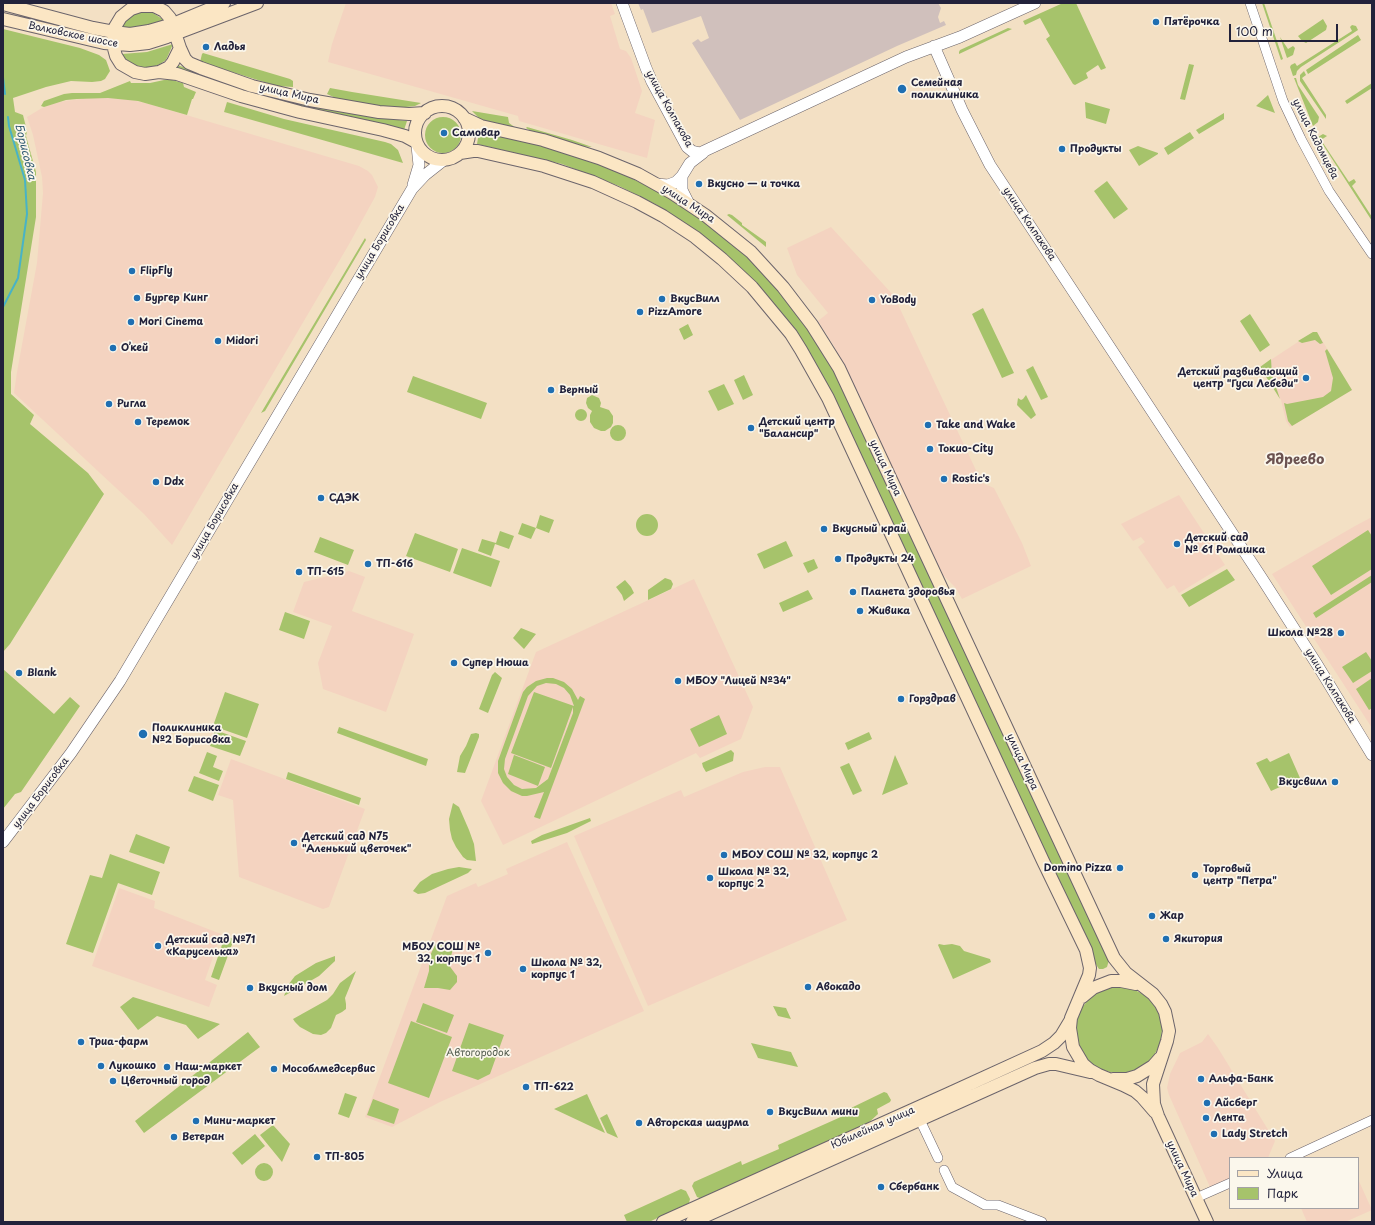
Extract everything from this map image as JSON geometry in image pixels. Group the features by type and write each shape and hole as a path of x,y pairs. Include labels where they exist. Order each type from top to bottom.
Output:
{"main road":[{"name":"Волковское шоссе","path":"3,4 114,39 122,46 140,44 175,29 224,3"},
{"name":"Волковское шоссе","path":"175,29 257,3"},
{"path":"114,39 117,23 121,17 131,9 140,6 154,6 160,9 168,15 175,29"},
{"name":"Волковское шоссе","path":"3,19 56,33 114,39"},
{"name":"улица Мира","path":"175,29 180,48 185,59 194,65 252,86 310,100 362,109 400,114 425,113"},
{"name":"улица Мира","path":"114,39 118,60 126,68 139,73 159,72 177,74 234,94 300,112 405,136 417,144"},
{"path":"159,72 169,67 180,48"},
{"path":"446,106 459,112 464,118 468,135 466,143 460,153 454,158 444,160 427,156 417,144 416,126 425,113 435,107 446,106"},
{"name":"улица Мира","path":"464,118 480,126 543,140 586,153 620,166 656,184 705,215 751,252 783,287 812,325 839,368 1114,958 1126,973 1139,985 1153,994 1165,1012 1168,1031 1164,1050 1153,1084 1153,1095 1158,1116"},
{"name":"улица Мира","path":"460,153 473,150 544,166 593,182 664,216 722,258 752,287 791,334 828,398 1043,861 1086,950 1090,968 1089,975 1072,1014 1070,1028 1073,1048 1083,1064 1103,1077 1124,1085 1138,1094 1151,1106 1158,1116 1206,1222"},
{"name":"улица Мира","path":"1072,1014 1079,1001 1085,994 1102,984 1121,980 1139,985"},
{"name":"Юбилейная улица","path":"663,1222 1042,1051 1054,1043 1060,1036 1068,1026 1072,1014"},
{"name":"улица Мира","path":"1103,1077 1127,1079 1141,1074 1153,1066 1164,1050"},
{"name":"Юбилейная улица","path":"692,1222 1042,1065 1064,1065 1103,1077"}],"street":[{"name":"улица Колпакова","path":"622,3 646,68 687,147 694,152 702,153 834,90 906,57 934,46 962,110 990,165 1261,577 1318,666 1372,755"},
{"path":"934,46 960,37 1035,3"},
{"name":"улица Кадомцева","path":"1250,3 1283,100 1301,140 1329,191 1372,254"},
{"name":"улица Борисовка","path":"412,189 419,165 417,144"},
{"path":"687,147 689,156 688,165"},
{"path":"656,184 671,184 678,181 688,165 702,153"},
{"name":"улица Борисовка","path":"3,842 67,760 120,681 412,189 425,175 444,160"},
{"path":"682,176 682,190 689,204"},
{"path":"920,1120 938,1158"},
{"path":"1292,1157 1372,1120"},
{"path":"944,1170 952,1187 985,1205 998,1206 1042,1222"},
{"path":"1196,1198 1229,1183"}],"shaded area":[{"path":"346,3 611,3 615,14 610,16 620,49 626,51 631,58 642,91 635,113 655,120 647,158 519,121 518,116 328,62 332,44"},
{"path":"638,3 938,3 941,8 938,17 940,23 944,21 946,25 897,46 740,120 692,43 698,39 701,42 709,38 701,16 652,33 643,9 641,10"},
{"path":"98,97 128,99 149,104 359,166 372,175 378,187 375,197 348,246 172,545 144,514 14,393 37,263 43,193 42,177 33,135 27,117 54,103"},
{"path":"831,227 894,296 982,483 994,488 1022,543 1031,566 962,599 955,587 943,575 881,444 849,381 834,346 818,321 828,313 797,275 787,248"},
{"name":"Детский развивающий центр \"Гуси Лебеди\"","path":"1313,332 1317,332 1352,390 1290,427 1286,421 1281,400 1260,367"},
{"name":"Детский сад № 61 Ромашка","path":"1179,495 1225,565 1179,593 1174,585 1167,589 1138,547 1145,542 1141,537 1133,541 1121,524"},
{"name":"Школа №28","path":"1372,517 1372,728 1272,574"},
{"path":"349,571 365,577 352,611 414,634 386,712 323,689 318,663 332,626 293,612 304,582"},
{"path":"694,579 753,707 741,739 700,758 696,753 503,845 481,801 536,652"},
{"name":"Детский сад N75 \"Аленький цветочек\"","path":"231,759 365,809 329,907 323,909 239,877 233,800 218,795"},
{"name":"Школа № 32, корпус 2","path":"765,767 780,767 847,920 648,1006 574,836 681,790 684,797 743,772"},
{"name":"Школа № 32, корпус 1","path":"567,842 644,1011 440,1102 392,1127 365,1117 447,896 476,883 478,887 508,874 506,869"},
{"name":"Детский сад №71 «Каруселька»","path":"119,888 155,901 154,908 221,934 205,980 217,985 209,1007 92,966"},
{"path":"1208,1034 1275,1141 1268,1157 1229,1157 1229,1178 1210,1187 1167,1088 1170,1074 1180,1053 1202,1042"},
{"path":"1359,1181 1372,1210 1345,1222 1307,1222 1301,1209 1359,1209"}],"green space":[{"path":"1063,3 1076,3 1106,68 1101,70 1098,65 1086,73 1088,78 1075,85 1046,39 1050,36 1040,18 1025,25 1023,21"},
{"path":"1262,3 1264,3 1283,59 1281,60"},
{"path":"139,12 153,13 164,20 134,28 120,27 123,22 133,14"},
{"path":"1323,19 1327,26 1326,30 1306,43 1302,41 1298,36"},
{"path":"1352,25 1356,26 1358,30 1301,67 1297,71 1296,75 1293,76 1290,67 1291,65 1295,63 1297,66 1352,31 1350,27"},
{"path":"1008,28 1012,29 959,54 960,50"},
{"path":"3,29 80,48 99,55 106,60 110,71 105,79 101,81 71,81 46,87 13,98 15,112 23,115 27,131 26,136 36,172 36,217 11,372 11,394 34,415 30,424 88,473 104,494 10,644 3,652"},
{"path":"1358,35 1361,40 1308,74 1306,70"},
{"path":"1280,37 1288,49 1293,46 1295,48 1293,55 1287,58"},
{"path":"173,44 166,60 151,68 139,68 128,62 122,54 147,52"},
{"path":"203,53 290,79 293,81 293,87 277,86 200,62"},
{"path":"1189,64 1194,65 1185,100 1180,99"},
{"path":"177,65 235,84 382,118 407,121 404,130 302,107 175,69"},
{"path":"1304,71 1306,75 1302,78 1326,115 1326,119 1300,81 1300,75"},
{"path":"1294,78 1296,78 1298,85 1319,117 1318,122 1313,126"},
{"path":"172,80 183,83 184,87 196,92 187,115 138,101 108,98 66,100 44,107 41,106 44,101 64,94 100,93 130,81 131,83 150,83"},
{"path":"1372,83 1372,88 1347,104 1345,101"},
{"path":"330,88 421,103 415,106 388,109 340,100 327,94"},
{"path":"1268,95 1275,113 1256,106"},
{"path":"227,102 284,119 391,144 398,150 403,163 224,112"},
{"path":"1085,102 1110,109 1106,124 1086,118"},
{"path":"472,111 508,117 509,123 516,128 501,127 479,118"},
{"path":"1224,113 1224,119 1199,134 1196,130"},
{"path":"447,117 456,122 460,128 460,142 456,148 447,153 439,153 430,148 426,142 425,131 430,122 436,118"},
{"path":"527,127 592,147 578,146 536,134 526,128"},
{"path":"479,132 555,148 615,170 675,200 725,237 750,260 788,300 806,325 832,367 846,395 1109,960 1107,967 1099,969 1091,955 913,568 768,297 739,267 698,233 657,205 619,186 562,164 477,144"},
{"path":"1190,132 1194,138 1168,155 1164,148"},
{"path":"1323,134 1327,136 1321,140 1349,182 1354,179 1356,182 1352,186 1372,217 1372,221 1318,137"},
{"path":"1138,146 1158,154 1139,166 1129,150"},
{"path":"1107,181 1128,209 1114,219 1094,191"},
{"path":"729,214 766,242 766,247 727,215"},
{"path":"365,238 366,240 265,411 261,413"},
{"path":"983,308 1014,373 1002,378 972,314"},
{"path":"1250,314 1270,345 1260,352 1240,321"},
{"path":"688,324 693,335 684,340 679,329"},
{"path":"1313,332 1317,332 1323,343 1320,344 1315,340 1302,343 1298,341"},
{"path":"1327,349 1352,390 1292,426 1288,421 1284,403 1287,404 1323,397 1331,391 1333,378 1325,351"},
{"path":"1271,359 1272,375 1280,399 1260,367"},
{"path":"1033,366 1048,397 1041,400 1026,370"},
{"path":"744,375 753,395 743,400 734,380"},
{"path":"413,376 487,403 481,419 407,392"},
{"path":"724,384 734,404 718,411 708,391"},
{"path":"592,395 599,398 601,403 600,407 609,410 613,416 613,423 611,427 605,431 594,428 590,422 590,415 592,411 588,408 586,403 587,398"},
{"path":"1026,395 1036,415 1031,419 1017,405 1018,398 1021,400"},
{"path":"581,409 585,411 587,415 585,419 581,421 577,419 575,415 577,411"},
{"path":"618,425 624,427 626,433 624,439 618,441 612,439 610,433 612,427"},
{"path":"647,514 655,517 658,525 655,533 647,536 639,533 636,525 639,517"},
{"path":"540,515 554,520 549,533 536,528"},
{"path":"522,523 536,528 531,539 518,534"},
{"path":"1368,530 1372,536 1372,569 1331,595 1312,566"},
{"path":"500,531 514,536 509,549 495,544 491,556 478,551 482,539 496,543"},
{"path":"415,533 458,549 450,572 406,556"},
{"path":"320,537 354,550 348,565 314,552"},
{"path":"786,541 793,556 764,569 757,554"},
{"path":"462,548 500,561 491,587 453,573"},
{"path":"814,559 818,568 808,573 803,563"},
{"path":"1227,569 1235,580 1189,607 1181,595"},
{"path":"1372,575 1372,582 1316,618 1313,613"},
{"path":"665,578 671,580 673,584 671,589 648,600 648,590"},
{"path":"625,580 634,593 624,601 622,595 616,587"},
{"path":"808,590 813,599 783,612 779,603"},
{"path":"285,612 310,621 304,639 279,630"},
{"path":"521,628 536,634 524,649 513,638"},
{"path":"1366,652 1372,661 1372,671 1353,683 1342,667"},
{"path":"3,669 54,714 70,697 80,706 21,792 15,794 3,809"},
{"path":"495,672 502,678 488,713 479,709 492,675"},
{"path":"553,678 564,682 572,689 578,700 580,696 585,699 540,819 534,817 544,792 522,796 511,791 503,783 498,773 498,761 523,692 527,687 536,681","holes":["546,683 556,684 564,688 570,695 574,706 534,692 511,753 551,768 573,707 573,713 548,779 536,788 522,789 514,785 507,777 504,769 505,759 528,696 537,686"]},
{"path":"1372,678 1372,708 1369,710 1356,689"},
{"path":"225,692 259,704 247,738 213,726"},
{"path":"719,715 727,734 699,747 690,729"},
{"path":"339,727 428,759 426,766 337,733"},
{"path":"215,730 246,741 240,756 210,746"},
{"path":"869,732 872,739 848,750 845,743"},
{"path":"471,734 479,734 479,737 465,773 457,772 460,756"},
{"path":"731,750 734,753 733,761 706,772 702,763"},
{"path":"207,752 217,756 213,767 223,771 219,781 199,773"},
{"path":"1289,753 1300,778 1271,791 1256,763 1267,758 1270,762"},
{"path":"514,755 545,767 538,786 508,774"},
{"path":"895,755 908,784 882,795"},
{"path":"849,763 862,791 853,795 840,767"},
{"path":"288,772 361,798 359,805 286,779"},
{"path":"194,776 219,785 213,801 188,791"},
{"path":"453,803 459,807 469,830 474,844 476,861 467,860 463,857 452,839 449,819"},
{"path":"590,818 591,821 567,833 532,844 531,841 542,835"},
{"path":"136,834 170,847 164,864 129,852"},
{"path":"110,854 160,872 152,895 118,883 93,953 66,944 90,875 102,878"},
{"path":"459,867 472,869 468,873 425,893 418,894 413,891 420,882 432,874"},
{"path":"225,936 234,939 219,980 211,977"},
{"path":"444,941 451,943 453,950 448,964 457,976 457,982 450,990 424,988 429,971 429,958 435,945 438,942"},
{"path":"952,944 960,946 964,951 990,959 991,962 953,979 938,945"},
{"path":"335,956 335,961 319,976 284,996 288,985 295,976 316,963"},
{"path":"356,971 345,998 346,1009 336,1015 331,1028 326,1033 321,1035 313,1034 300,1027 295,1022 293,1019 327,1000 340,983"},
{"path":"1119,987 1135,990 1143,994 1155,1006 1159,1014 1162,1030 1159,1046 1155,1054 1143,1066 1135,1070 1119,1073 1103,1070 1095,1066 1083,1054 1079,1046 1076,1030 1079,1014 1083,1006 1095,994 1103,990"},
{"path":"133,997 220,1024 198,1039 186,1025 157,1016 138,1030 120,1007"},
{"path":"423,1003 454,1015 447,1033 416,1022"},
{"path":"773,1006 786,1008 791,1019 778,1016"},
{"path":"411,1021 452,1037 429,1098 388,1083"},
{"name":"Автогородок","path":"469,1023 504,1035 490,1074 478,1080 452,1071"},
{"path":"248,1032 260,1047 144,1133 135,1121"},
{"path":"751,1043 791,1052 798,1067 758,1058"},
{"path":"884,1092 887,1093 891,1100 890,1102 877,1109 878,1114 864,1127 702,1199 697,1197 692,1186 694,1182 741,1161 742,1165 779,1149 778,1145 852,1112 851,1108"},
{"path":"345,1093 357,1097 349,1118 338,1114"},
{"path":"587,1094 605,1133 554,1109"},
{"path":"373,1099 399,1109 394,1124 367,1115"},
{"path":"607,1114 618,1138 607,1133 600,1118"},
{"path":"273,1125 290,1144 282,1162 260,1135"},
{"path":"255,1134 265,1146 242,1165 232,1153"},
{"path":"264,1163 270,1166 273,1172 270,1178 264,1181 258,1178 255,1172 258,1166"},
{"path":"681,1189 686,1191 690,1199 689,1203 649,1222 627,1222 624,1215"}],"waterway":[{"name":"Борисовка","path":"3,77 5,94"},
{"name":"Борисовка","path":"3,307 18,278 27,214 25,180 9,126 8,117"}],"place":[{"name":"Пятёрочка","path":"1156,22"},
{"name":"Ладья","path":"206,47"},
{"name":"Семейная поликлиника","path":"902,89"},
{"name":"Самовар","path":"444,133"},
{"name":"Продукты","path":"1062,149"},
{"name":"Вкусно — и точка","path":"699,184"},
{"name":"FlipFly","path":"132,271"},
{"name":"Бургер Кинг","path":"137,298"},
{"name":"ВкусВилл","path":"662,299"},
{"name":"YoBody","path":"872,300"},
{"name":"PizzAmore","path":"640,312"},
{"name":"Mori Cinema","path":"131,322"},
{"name":"Midori","path":"218,341"},
{"name":"О’кей","path":"113,348"},
{"name":"Детский развивающий центр \"Гуси Лебеди\"","path":"1306,378"},
{"name":"Верный","path":"551,390"},
{"name":"Ригла","path":"109,404"},
{"name":"Теремок","path":"138,422"},
{"name":"Take and Wake","path":"928,425"},
{"name":"Детский центр \"Балансир\"","path":"751,428"},
{"name":"Токио-City","path":"930,449"},
{"name":"Rostic's","path":"944,479"},
{"name":"Ddx","path":"156,482"},
{"name":"СДЭК","path":"321,498"},
{"name":"Вкусный край","path":"824,529"},
{"name":"Детский сад № 61 Ромашка","path":"1177,544"},
{"name":"Продукты 24","path":"838,559"},
{"name":"ТП-616","path":"368,564"},
{"name":"ТП-615","path":"299,572"},
{"name":"Планета здоровья","path":"853,592"},
{"name":"Живика","path":"860,611"},
{"name":"Школа №28","path":"1341,633"},
{"name":"Супер Нюша","path":"454,663"},
{"name":"Blank","path":"19,673"},
{"name":"МБОУ \"Лицей №34\"","path":"678,681"},
{"name":"Горздрав","path":"901,699"},
{"name":"Поликлиника №2 Борисовка","path":"143,734"},
{"name":"Вкусвилл","path":"1335,782"},
{"name":"Детский сад N75 \"Аленький цветочек\"","path":"294,843"},
{"name":"МБОУ СОШ № 32, корпус 2","path":"724,855"},
{"name":"Domino Pizza","path":"1120,868"},
{"name":"Торговый центр \"Петра\"","path":"1195,875"},
{"name":"Школа № 32, корпус 2","path":"710,878"},
{"name":"Жар","path":"1152,916"},
{"name":"Якитория","path":"1166,939"},
{"name":"Детский сад №71 «Каруселька»","path":"158,946"},
{"name":"МБОУ СОШ № 32, корпус 1","path":"488,953"},
{"name":"Школа № 32, корпус 1","path":"523,969"},
{"name":"Авокадо","path":"808,987"},
{"name":"Вкусный дом","path":"250,988"},
{"name":"Триа-фарм","path":"81,1042"},
{"name":"Лукошко","path":"101,1066"},
{"name":"Наш-маркет","path":"167,1067"},
{"name":"Мособлмедсервис","path":"274,1069"},
{"name":"Альфа-Банк","path":"1201,1079"},
{"name":"Цветочный город","path":"113,1081"},
{"name":"ТП-622","path":"526,1087"},
{"name":"Айсберг","path":"1207,1103"},
{"name":"ВкусВилл мини","path":"770,1112"},
{"name":"Лента","path":"1206,1118"},
{"name":"Мини-маркет","path":"196,1121"},
{"name":"Авторская шаурма","path":"639,1123"},
{"name":"Lady Stretch","path":"1214,1134"},
{"name":"Ветеран","path":"174,1137"},
{"name":"ТП-805","path":"317,1157"},
{"name":"Сбербанк","path":"881,1187"}],"district":[{"name":"Ядреево","path":"1295,460"}]}
